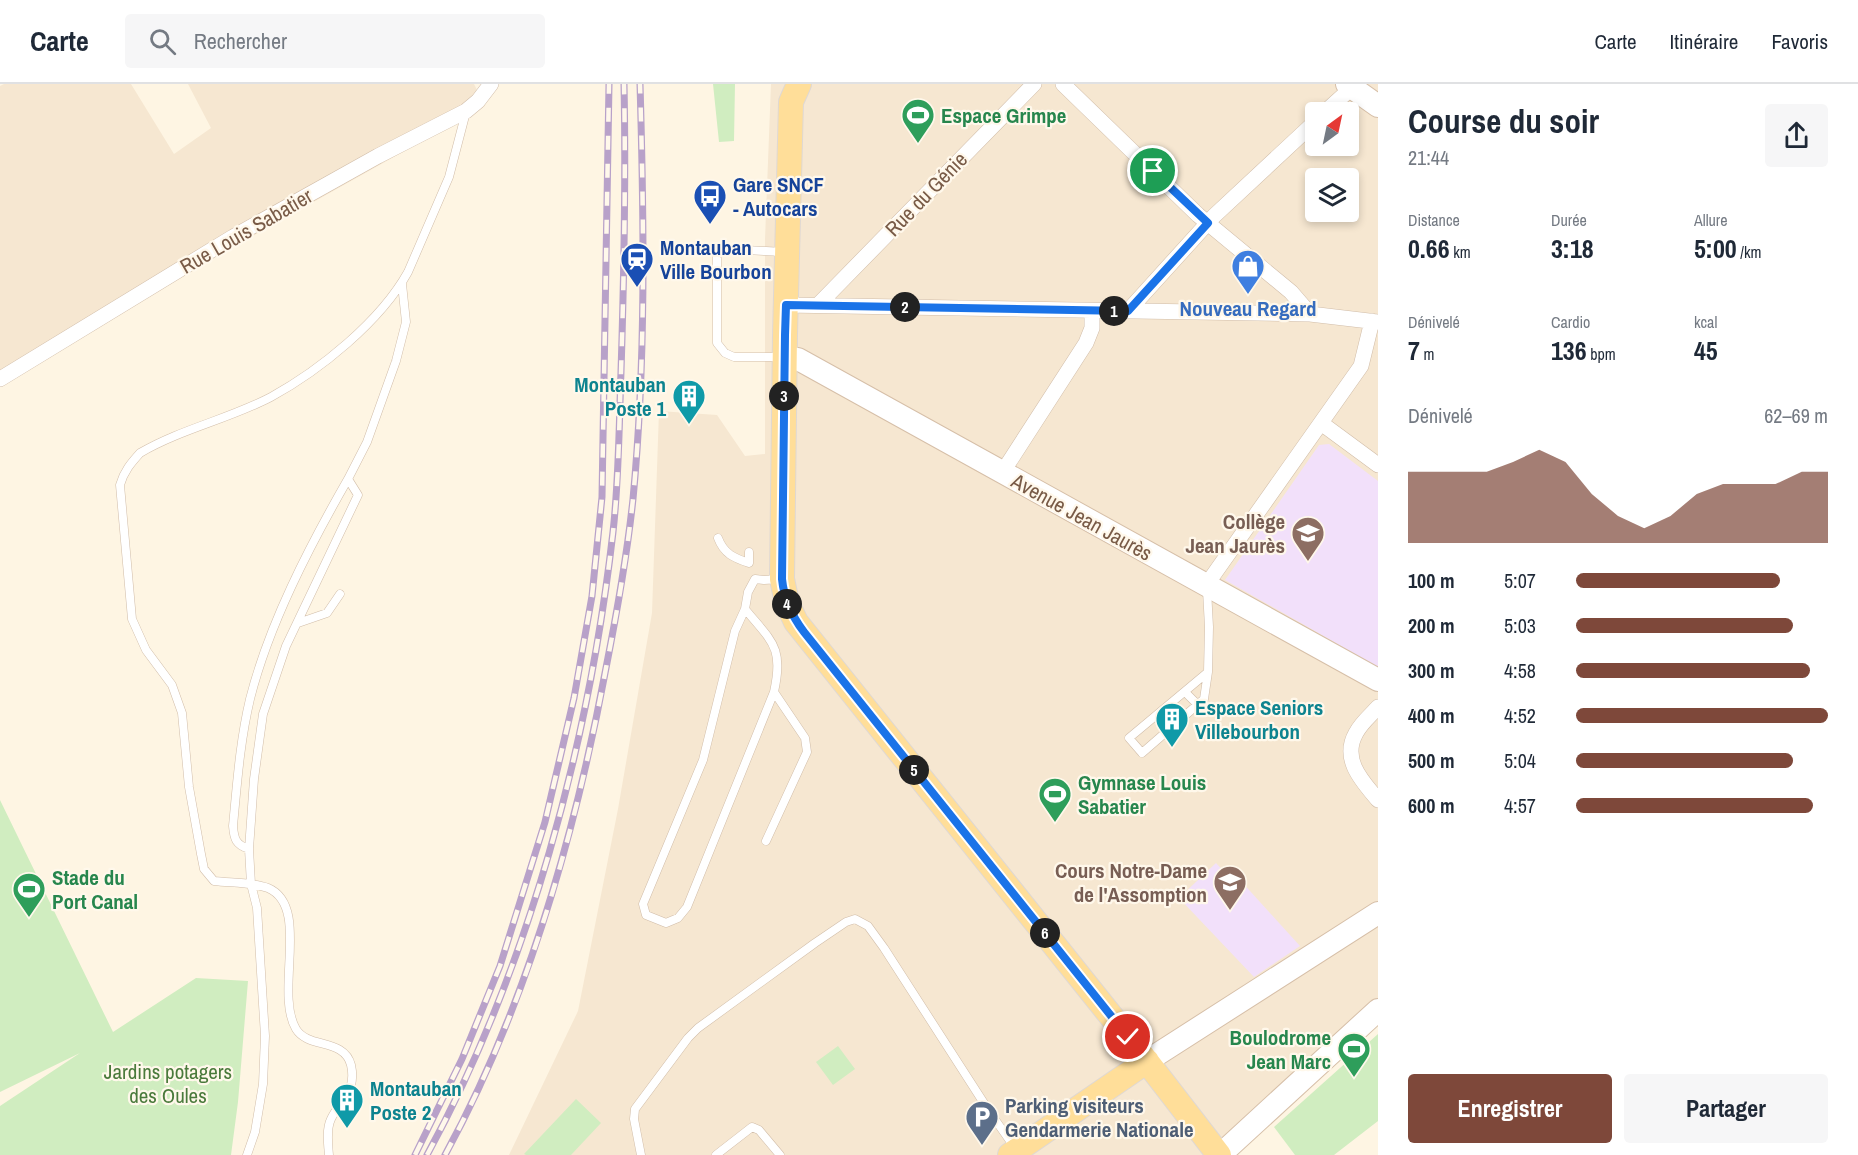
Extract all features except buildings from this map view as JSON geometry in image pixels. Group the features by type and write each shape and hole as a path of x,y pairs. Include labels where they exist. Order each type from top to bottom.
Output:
{"main road":[{"path":"799,84 791,102 787,252 782,579 787,603 796,622 1220,1155"},
{"path":"1013,1152 1147,1061"}],"street":[{"name":"Rue Louis Sabatier","path":"0,379 232,237 378,156 466,111 478,101 491,84"},
{"name":"Rue du Génie","path":"818,305 1034,84"},
{"path":"1063,84 1208,223 1291,292 1310,314"},
{"path":"1335,102 1352,85 1378,106"},
{"path":"1128,311 1208,223 1305,131"},
{"path":"786,305 1310,314 1375,322 1361,366 1207,584"},
{"path":"1002,473 1086,343 1092,328 1092,311"},
{"name":"Avenue Jean Jaurès","path":"785,357 807,363 1378,680"},
{"path":"1321,423 1378,465"},
{"path":"1378,707 1356,732 1350,747 1353,768 1378,800"},
{"path":"1147,1061 1378,913"},
{"path":"1220,1155 1378,1010"}],"lane":[{"path":"328,1155 330,1119 347,1095 351,1085 351,1064 339,1050 306,1039 297,1031 290,1011 288,992 291,933 288,908 277,893 251,884 214,881 204,869 189,787 182,713 172,685 146,650 132,619 120,485 130,463 149,448 270,397 309,373 343,347 375,316 402,284 449,177 466,111"},
{"path":"785,357 734,357 725,353 717,343 717,255 728,249 787,252"},
{"path":"249,849 240,846 234,837 233,826 242,736 249,701 268,640 320,528 367,442 396,361 406,322 402,284"},
{"path":"247,1155 255,1132 262,1084 265,1036 257,908 251,884 249,849 254,779 263,714 286,646 358,495 348,479"},
{"path":"718,538 728,555 749,563"},
{"path":"745,609 777,648 778,673 774,693 687,907 678,918 666,923 646,915 643,904 703,760 735,631 745,609 748,592 755,579 749,563 749,552"},
{"path":"755,579 782,579"},
{"path":"1207,584 1208,672 1204,699 1142,753 1129,738 1208,672"},
{"path":"298,623 327,613 340,594"},
{"path":"1185,692 1198,705"},
{"path":"766,841 807,752 805,738 774,693"},
{"path":"641,1155 634,1119 635,1109 688,1038 698,1028 815,943 846,922 855,920 868,926 884,948 1013,1152"},
{"path":"717,1155 752,1127 759,1130 780,1155"}],"shaded area":[{"path":"4,84 131,84 174,154 211,128 188,84 474,84 485,106 201,265 0,386 0,86"},
{"path":"771,84 1378,84 1378,1019 1226,1155 509,1155 578,1011 618,809 652,613 659,411 717,415 745,456 765,454 765,239"},
{"name":"Collège Jean Jaurès","path":"1329,444 1378,481 1378,667 1225,580 1319,445"},
{"name":"Cours Notre-Dame de l'Assomption","path":"1216,863 1226,874 1231,870 1300,946 1254,977 1179,898"}],"green space":[{"path":"713,84 735,84 734,141 719,142"},
{"name":"Jardins potagers des Oules","path":"0,800 113,1032 196,978 248,981 238,1102 231,1155 0,1155 0,1106 80,1053 0,1092"},
{"name":"Boulodrome Jean Marc","path":"1378,1034 1378,1121 1334,1155 1295,1155 1274,1127"},
{"path":"838,1046 855,1069 833,1085 816,1062"},
{"path":"576,1099 601,1123 571,1155 524,1154"}],"railway":[{"path":"415,1155 462,1059 500,966 545,822 574,698 592,596 602,497 609,84"},
{"path":"427,1155 463,1083 496,1008 524,931 549,852 588,692 602,612 616,492 624,264 624,84"},
{"path":"445,1155 500,1039 545,918 594,731 614,626 633,499 640,396 643,240 640,84"}],"place":[{"name":"Espace Grimpe","path":"918,144"},
{"name":"Gare SNCF - Autocars","path":"710,225"},
{"name":"Montauban Ville Bourbon","path":"637,288"},
{"name":"Nouveau Regard","path":"1248,295"},
{"name":"Montauban Poste 1","path":"689,425"},
{"name":"Collège Jean Jaurès","path":"1308,562"},
{"name":"Espace Seniors Villebourbon","path":"1172,748"},
{"name":"Gymnase Louis Sabatier","path":"1055,823"},
{"name":"Cours Notre-Dame de l'Assomption","path":"1230,911"},
{"name":"Stade du Port Canal","path":"29,918"},
{"name":"Boulodrome Jean Marc","path":"1354,1078"},
{"name":"Montauban Poste 2","path":"347,1129"},
{"name":"Parking visiteurs Gendarmerie Nationale","path":"982,1146"}],"route":[{"path":"1128,1037 796,622 783,592 782,579 785,335 786,305 1128,311 1208,223 1153,171"}]}
